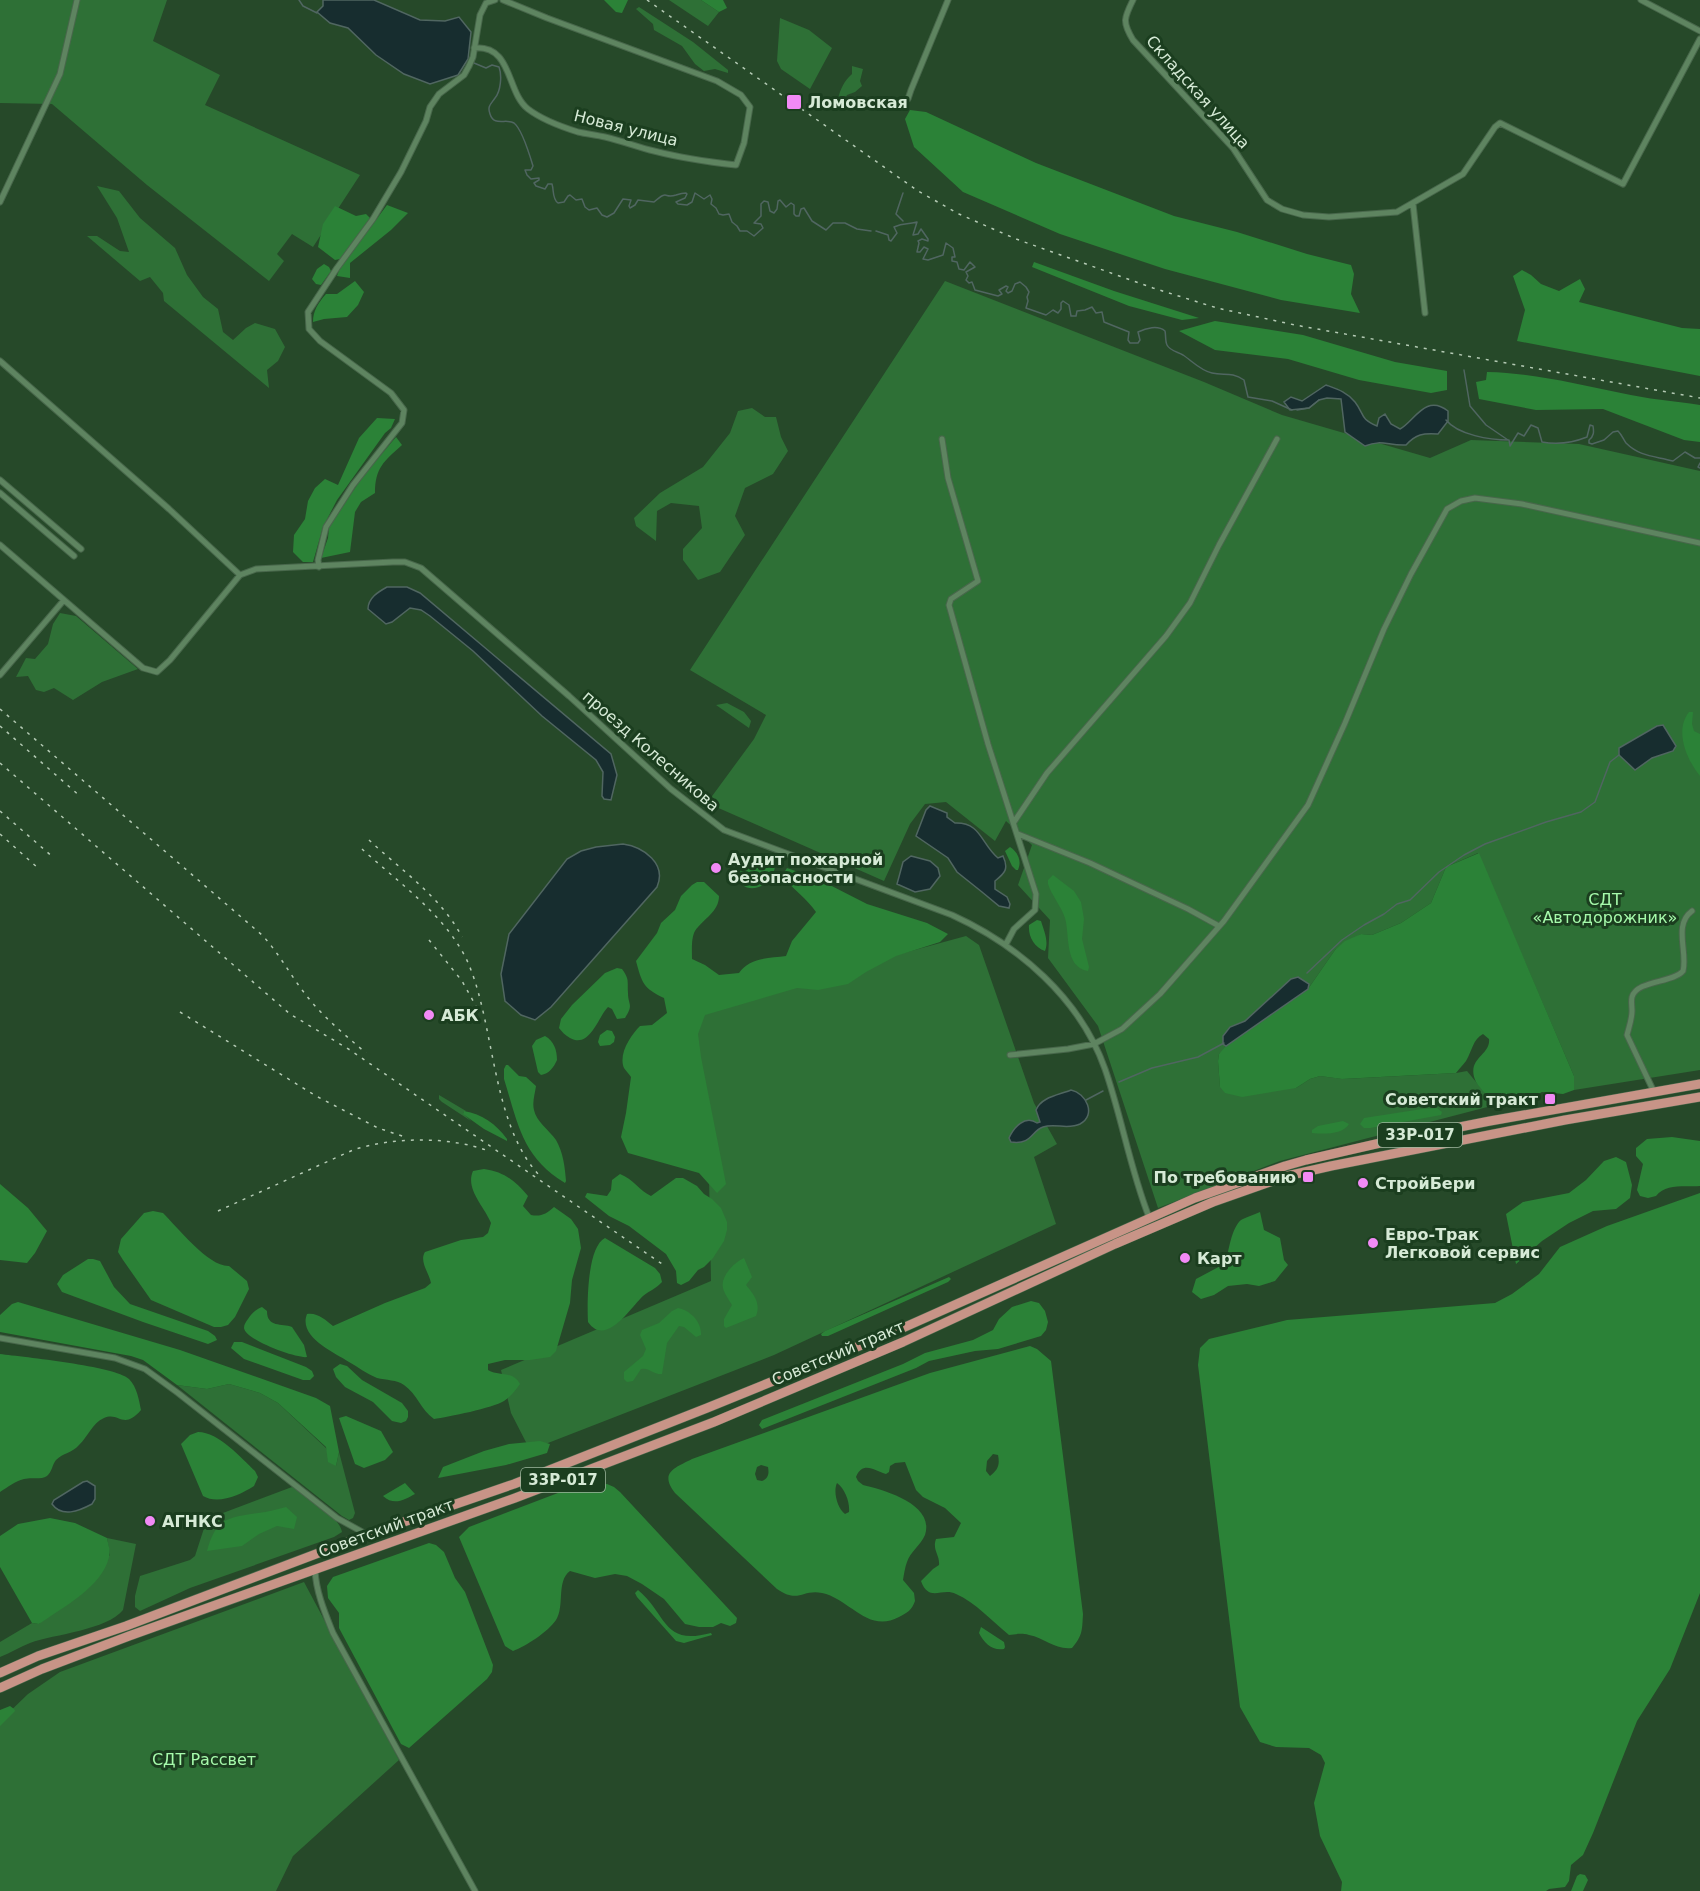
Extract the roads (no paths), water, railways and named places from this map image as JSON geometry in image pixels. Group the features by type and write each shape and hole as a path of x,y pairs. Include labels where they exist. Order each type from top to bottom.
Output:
{"highway":[{"name":"Советский тракт","path":"0,1673 38,1656 126,1626 366,1535 514,1484 708,1408 896,1331 1195,1198 1306,1160 1493,1120 1700,1084"},
{"name":"Советский тракт","path":"0,1688 129,1636 515,1498 714,1422 903,1342 1213,1202 1287,1176 1564,1120 1700,1097"},
{"path":"1149,1217 1153,1228"}],"street":[{"path":"0,202 60,74 77,0"},
{"path":"319,567 318,560 326,527 353,485 402,423 404,410 391,393 320,341 309,329 308,312 373,219 401,172 426,122 430,107 439,94 464,75 469,66 485,2 495,0"},
{"name":"Новая улица","path":"474,48 485,47 499,58 507,68 517,94 525,107 538,115 578,132 605,137 656,152 736,165 744,143 750,107 741,95 717,81 503,0"},
{"path":"908,99 948,0"},
{"name":"Складская улица","path":"1133,0 1124,18 1133,40 1233,148 1268,200 1281,209 1303,215 1329,217 1397,212 1413,204 1463,174 1500,123 1623,184 1700,39"},
{"path":"1641,0 1700,31"},
{"path":"1413,204 1425,314"},
{"path":"0,361 160,501 240,575 166,663 157,672 148,671 0,545"},
{"path":"942,439 948,478 978,581 951,599 950,605 988,744 1036,894 1035,910 1014,928 1006,944"},
{"path":"1014,822 1047,773 1166,636 1190,603 1219,544 1277,439"},
{"path":"0,480 81,549"},
{"path":"0,493 74,556"},
{"path":"1010,1055 1094,1044 1122,1029 1160,994 1219,926 1308,806 1384,628 1447,508 1474,498 1522,504 1700,543"},
{"name":"проезд Колесникова","path":"240,575 256,569 393,562 412,564 421,568 569,696 671,789 724,830 952,915 1006,944 1031,965 1056,991 1080,1021 1094,1044 1111,1090 1137,1187 1149,1217"},
{"path":"0,675 64,600"},
{"path":"1018,834 1090,863 1219,926"},
{"path":"1654,1092 1627,1035 1631,1020 1632,998 1636,990 1656,981 1679,976 1683,971 1683,924 1692,911"},
{"path":"0,1338 115,1358 145,1370 178,1393 338,1518 366,1535"},
{"path":"315,1570 315,1580 321,1601 333,1633 475,1891"}],"water":[{"path":"323,0 374,0 420,20 445,21 459,17 471,32 468,59 458,75 430,84 404,74 376,55 348,28 330,23 317,12 323,6"},
{"path":"1326,385 1349,396 1365,418 1377,426 1379,418 1385,414 1391,424 1400,429 1426,407 1433,405 1448,411 1448,421 1438,434 1420,435 1406,445 1381,443 1365,446 1345,432 1341,399 1327,398 1319,400 1309,408 1290,410 1284,402 1291,397 1302,401"},
{"path":"387,587 407,587 420,593 611,754 617,775 611,800 604,799 602,796 603,772 596,760 542,716 473,651 430,616 421,610 410,608 386,624 368,609 368,605 377,593"},
{"path":"1663,725 1676,746 1673,751 1652,758 1635,770 1619,755 1619,748 1657,726"},
{"path":"930,806 947,813 947,817 955,823 970,826 976,830 998,858 1003,856 1006,868 995,881 995,889 1007,897 1009,908 999,906 957,872 948,858 916,836 926,810"},
{"path":"623,844 639,849 652,858 659,871 657,887 551,1007 535,1020 521,1015 505,1001 501,974 509,934 567,859 581,851"},
{"path":"911,856 930,861 938,868 940,876 930,889 915,892 897,884 903,862"},
{"path":"1298,977 1309,984 1308,989 1226,1046 1223,1044 1223,1036 1230,1027 1245,1021 1291,979"},
{"path":"1071,1090 1081,1095 1088,1105 1088,1115 1085,1120 1075,1126 1043,1127 1027,1140 1011,1142 1009,1138 1020,1123 1028,1120 1040,1122 1036,1110 1042,1102"},
{"path":"87,1481 95,1486 95,1499 92,1504 76,1511 66,1512 52,1504 54,1500"}],"waterway":[{"path":"299,0 303,6 317,13"},
{"path":"474,63 486,68 492,65 499,67 500,87 489,107 490,114 494,120 511,122 517,126 533,166 531,170 525,170 527,175 531,179 539,178 534,183 536,186 545,189 548,184 552,184 554,197 558,203 564,202 570,195 576,200 582,199 589,210 597,208 602,215 607,217 614,213 623,199 631,200 630,208 638,200 654,202 664,195 686,193 685,198 676,202 687,205 692,202 695,193 704,199 710,195 711,204 719,214 729,214 732,222 740,231 747,231 754,236 763,228 761,224 754,223 761,216 761,204 764,201 768,202 770,211 774,213 780,200 786,207 791,203 794,205 796,216 799,216 801,209 804,208 812,221 826,230 833,223 845,223 857,229 871,231"},
{"path":"903,193 896,214 903,221"},
{"path":"876,231 888,235 891,241 897,233 894,227 917,222 913,235 918,234 921,229 928,239 928,241 922,239 918,241 917,252 924,247 928,249 923,259 928,260 943,255 946,243 953,248 955,257 952,257 952,261 957,262 959,269 964,270 970,262 975,267 966,272 968,276 966,280 969,283 972,282 975,290 998,296 1002,294 999,290 1006,286 1008,293 1012,291 1015,284 1020,282 1029,292 1026,308 1046,315 1053,310 1058,313 1063,301 1069,305 1071,316 1076,316 1077,311 1092,307 1096,313 1102,312 1104,322 1129,332 1130,343 1138,343 1140,340 1138,332 1152,328 1162,329 1165,331 1168,347 1200,368 1212,373 1239,377 1244,380 1248,397 1272,401 1292,410"},
{"path":"1464,370 1470,406 1486,425 1508,440"},
{"path":"1297,410 1309,408 1319,400"},
{"path":"1446,420 1466,433 1484,438 1509,440 1510,446 1518,433 1524,436 1531,425 1538,428 1542,442 1554,443 1570,442 1587,437 1590,425 1593,426 1593,435 1589,440 1592,444 1618,431 1631,448 1642,454 1673,461 1685,452 1695,458 1700,458"},
{"path":"1700,463 1698,467 1700,468"},
{"path":"1307,973 1342,940 1397,904 1410,900 1439,872 1464,855 1485,844 1581,812 1595,802 1610,762 1619,755"},
{"path":"1119,1082 1152,1068 1198,1057 1224,1043"},
{"path":"1086,1100 1103,1091"}],"railway":[{"path":"647,0 918,191 959,214 1016,239 1153,288 1217,308 1295,325 1700,398"},
{"path":"0,709 262,935 313,1003 334,1026 366,1053"},
{"path":"0,726 81,797"},
{"path":"0,763 290,1014 350,1050 665,1266"},
{"path":"0,811 54,858"},
{"path":"0,834 39,869"},
{"path":"369,840 432,897 454,923 462,937"},
{"path":"362,849 422,902 460,948 478,990 496,1075 512,1131 524,1155 540,1176"},
{"path":"429,940 462,981 476,1006"},
{"path":"180,1012 316,1096 378,1128 405,1137"},
{"path":"218,1211 353,1150 369,1146 421,1140 456,1143 489,1151"}],"place":[{"name":"Ломовская","path":"794,102"},
{"name":"Аудит пожарной безопасности","path":"716,868"},
{"name":"АБК","path":"429,1015"},
{"name":"Советский тракт","path":"1550,1099"},
{"name":"По требованию","path":"1308,1177"},
{"name":"СтройБери","path":"1363,1183"},
{"name":"Евро-Трак Легковой сервис","path":"1373,1243"},
{"name":"Карт","path":"1185,1258"},
{"name":"АГНКС","path":"150,1521"}],"park label":[{"name":"СДТ «Автодорожник»","path":"1605,908"},
{"name":"СДТ Рассвет","path":"204,1759"}]}
